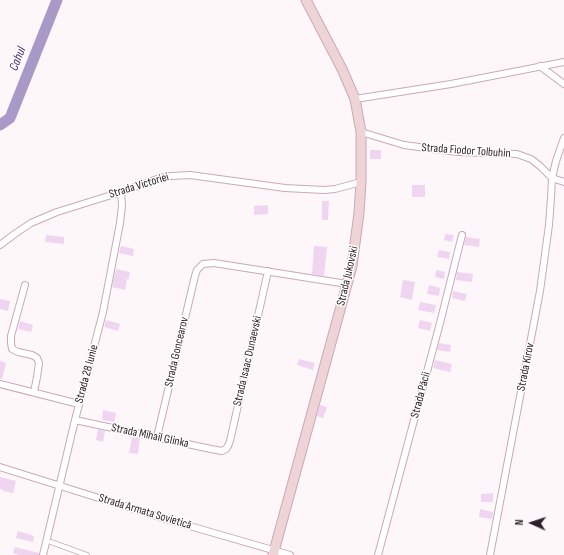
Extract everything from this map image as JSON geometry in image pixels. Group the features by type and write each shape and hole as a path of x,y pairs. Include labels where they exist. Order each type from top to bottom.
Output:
{"main road":[{"name":"Strada Jukovski","path":"273,553 352,266 359,213 361,182 361,132 355,99 342,69 306,0"}],"street":[{"path":"355,99 451,84 564,62"},
{"path":"540,66 564,84"},
{"name":"Strada Fiodor Tolbuhin","path":"361,132 404,145 418,147 465,152 516,154 531,159 552,178 564,182"},
{"name":"Strada Kirov","path":"490,555 540,291 549,225 552,178 564,138"},
{"name":"Strada Victoriei","path":"0,245 31,223 40,219 160,178 180,175 285,188 324,190 335,189 361,182"},
{"name":"Strada 28 Iunie","path":"43,555 75,420 103,312 120,223 122,206 121,192"},
{"name":"Strada Păcii","path":"378,555 462,235"},
{"name":"Strada Goncearov","path":"158,437 195,276 200,267 203,264 214,263 268,271"},
{"path":"268,271 347,284"},
{"name":"Strada Isaac Dunaevski","path":"226,449 230,441 268,271"},
{"path":"25,285 11,336 11,343 12,349 37,358 39,363 34,392"},
{"path":"0,384 79,404"},
{"name":"Strada Mihail Glinka","path":"75,420 218,451 226,449"},
{"name":"Strada Armata Sovietică","path":"0,468 273,553 290,555"},
{"path":"51,542 87,555"}],"building":[{"path":"370,150 381,150 381,159 370,159"},
{"path":"412,185 425,185 425,197 412,197"},
{"path":"322,201 329,201 328,220 322,220"},
{"path":"268,205 268,214 254,215 254,206"},
{"path":"445,234 454,235 452,242 444,240"},
{"path":"46,235 64,237 64,244 45,242"},
{"path":"466,237 480,239 479,247 464,245"},
{"path":"121,246 134,249 133,256 119,253"},
{"path":"314,246 327,247 324,276 312,274"},
{"path":"439,250 450,252 449,259 437,257"},
{"path":"116,269 130,272 125,290 112,287"},
{"path":"436,270 445,272 444,279 435,277"},
{"path":"457,272 473,274 472,282 456,280"},
{"path":"403,280 415,282 412,300 400,297"},
{"path":"429,285 440,288 439,296 427,294"},
{"path":"453,291 467,294 465,301 452,298"},
{"path":"0,299 10,301 8,311 0,309"},
{"path":"420,302 436,305 434,313 418,310"},
{"path":"106,320 120,324 118,331 104,327"},
{"path":"420,320 432,323 430,331 418,328"},
{"path":"20,321 33,325 31,332 18,329"},
{"path":"439,343 451,345 450,352 437,350"},
{"path":"299,359 315,363 313,370 297,365"},
{"path":"435,360 452,364 450,372 433,368"},
{"path":"0,361 6,363 2,379 0,379"},
{"path":"320,405 327,407 323,418 317,416"},
{"path":"103,410 116,413 114,422 102,420"},
{"path":"98,429 105,431 103,442 96,440"},
{"path":"132,437 140,438 138,454 129,453"},
{"path":"0,477 16,481 13,493 0,489"},
{"path":"493,493 493,502 481,502 481,494"},
{"path":"480,509 493,512 492,519 479,517"},
{"path":"18,531 34,536 33,542 16,538"},
{"path":"15,547 39,553 39,555 19,555 13,553"}],"waterway":[{"name":"Cahul","path":"0,125 10,118 57,0"}]}
